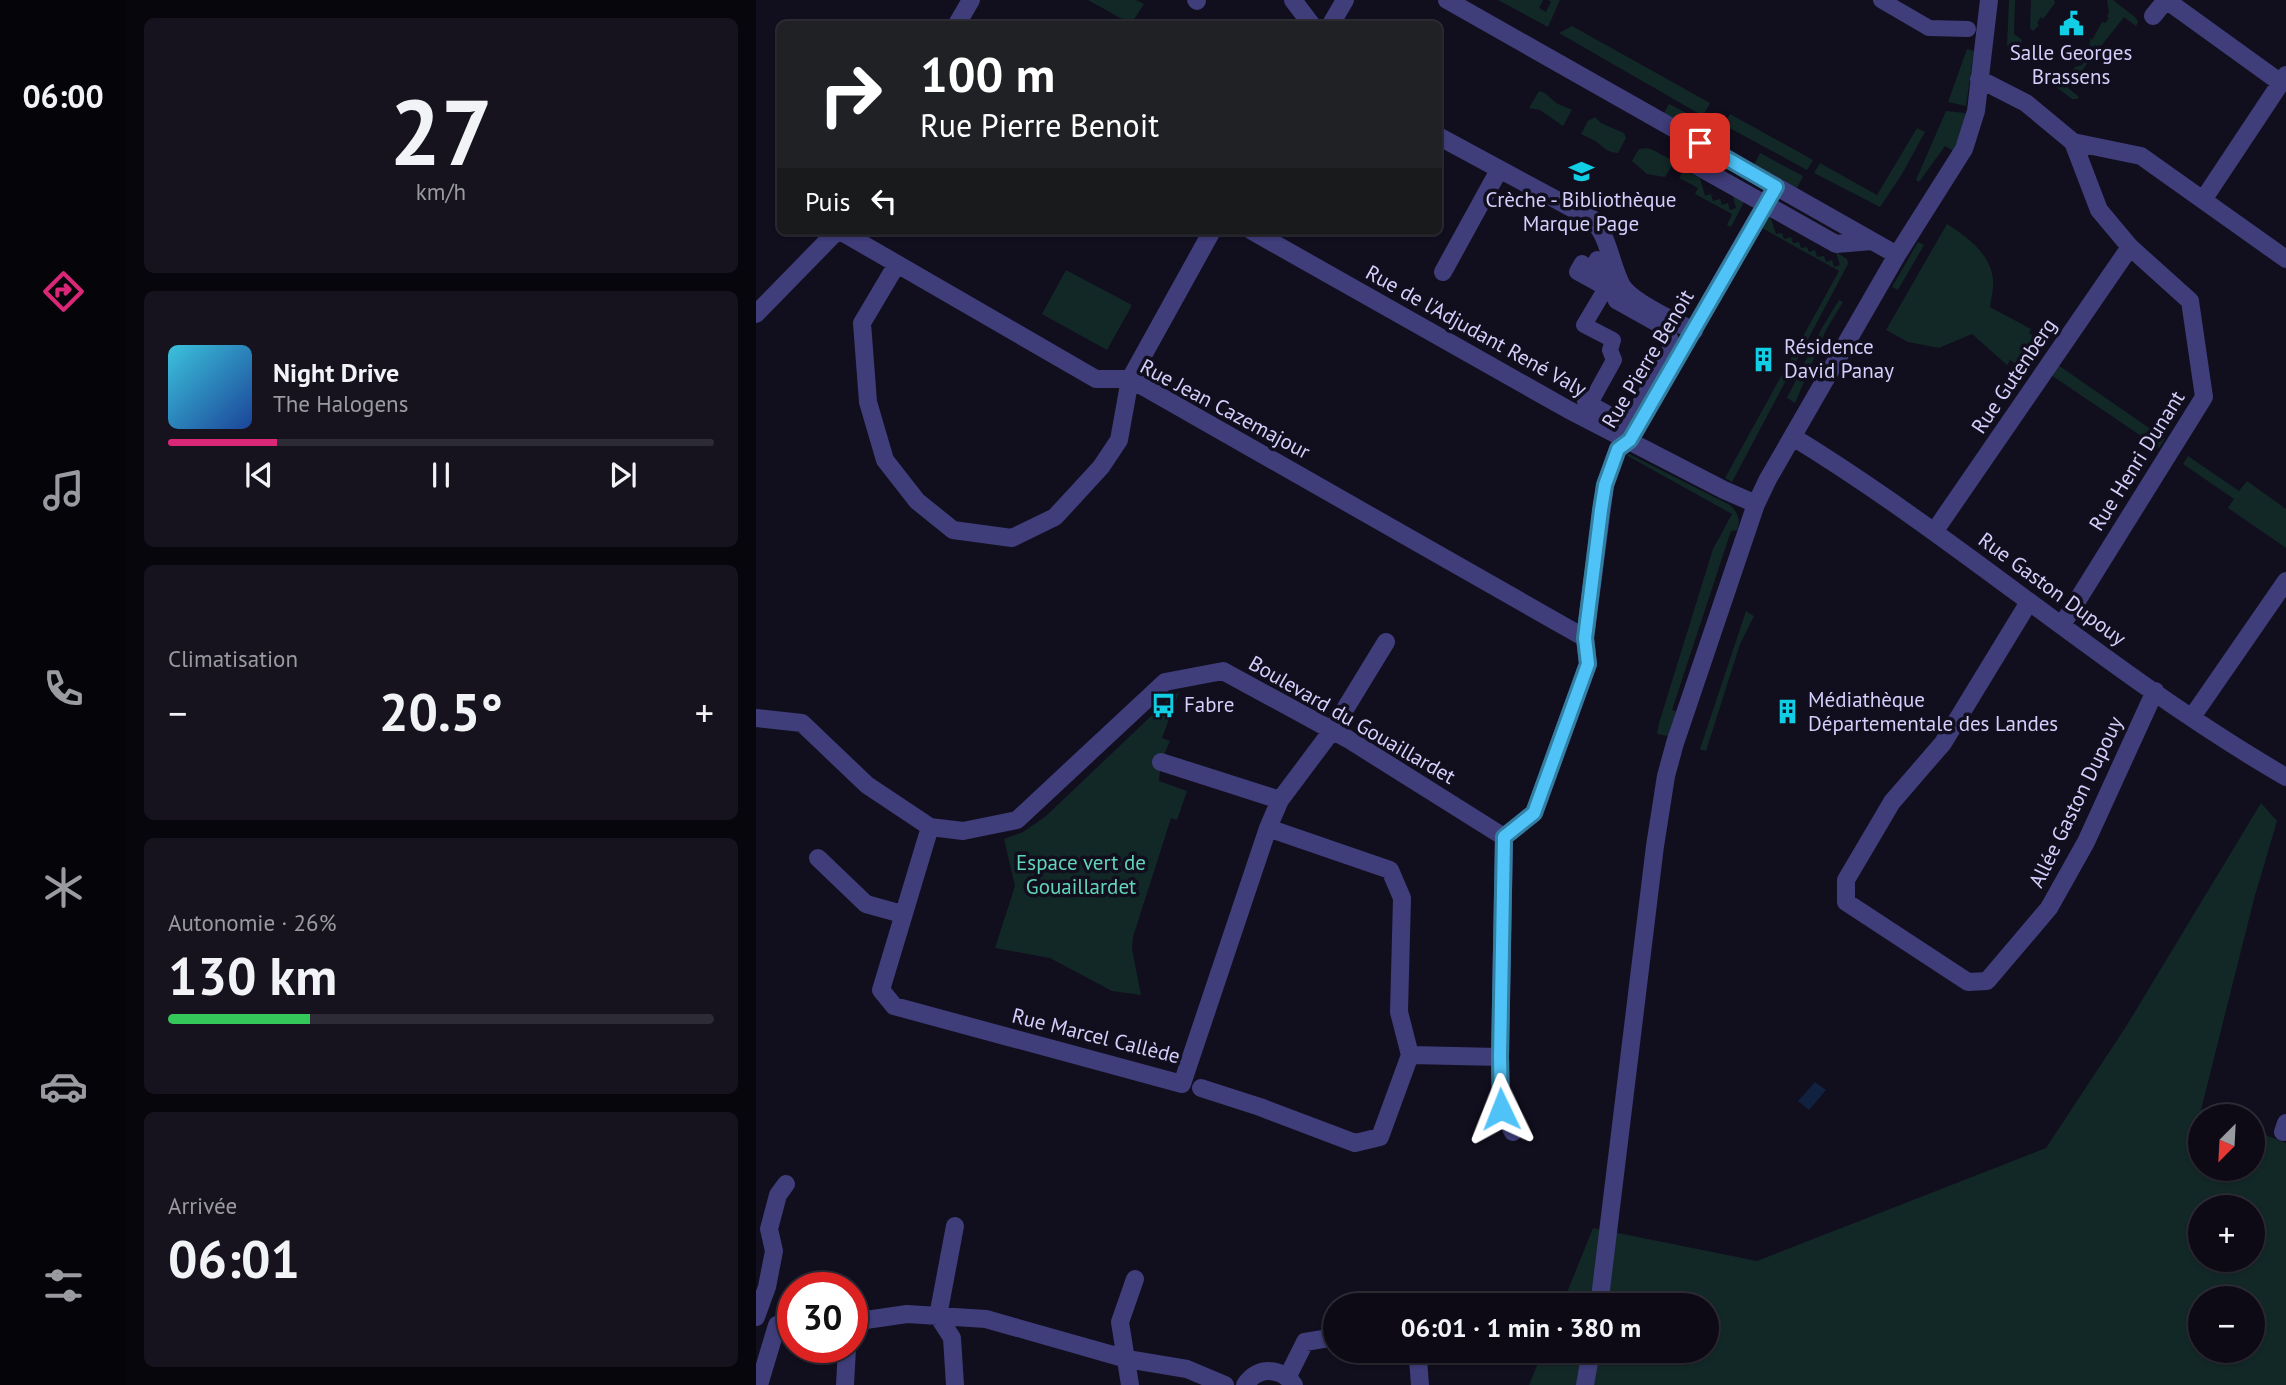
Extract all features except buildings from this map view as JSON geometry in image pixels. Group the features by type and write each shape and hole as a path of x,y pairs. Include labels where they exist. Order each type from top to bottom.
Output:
{"street":[{"path":"959,21 971,0"},
{"path":"1293,0 1309,21"},
{"path":"1333,21 1345,0"},
{"path":"1447,0 1896,255"},
{"path":"1881,0 1929,28 1968,29"},
{"path":"1601,1293 1666,776 1756,504 1896,255 1964,149 1976,111 1989,0"},
{"path":"2153,16 2166,0 2283,79 2203,200"},
{"path":"1979,79 2026,103 2073,142 2141,156 2286,260"},
{"path":"1681,132 1690,162 1836,244 1872,241"},
{"path":"1442,138 1592,219 1602,229 1621,286 1630,296 1693,331"},
{"name":"Rue Henri Dunant","path":"2062,625 2204,397 2190,301 2130,247 2099,210 2073,142"},
{"path":"1443,272 1492,166"},
{"name":"Rue Pierre Benoit","path":"1504,837 1534,813 1588,664 1585,638 1605,485 1618,449 1630,440 1776,187"},
{"path":"756,314 835,235"},
{"name":"Rue Jean Cazemajour","path":"846,235 1096,379 1130,379 1585,638"},
{"path":"897,264 862,323 868,402 885,460 917,501 953,530 1012,538 1055,517 1101,467 1119,440 1130,379 1210,235"},
{"name":"Rue de l'Adjudant René Valy","path":"1259,235 1569,410 1756,504"},
{"name":"Rue Gutenberg","path":"1934,532 2130,247"},
{"path":"1597,259 1616,301 1668,330 1672,345 1632,418 1623,422 1585,401 1593,398 1614,360 1610,349 1613,340 1584,325 1606,288 1577,272 1582,263 1592,269 1597,259"},
{"name":"Rue Gaston Dupouy","path":"1793,437 1934,532 2192,717 2286,777"},
{"path":"2192,717 2286,581"},
{"name":"Allée Gaston Dupouy","path":"2029,602 1943,743 1892,802 1846,880 1846,902 1968,982 1987,981 2049,908 2086,842 2155,691"},
{"name":"Rue Marcel Callède","path":"930,827 881,990 894,1006 1182,1084 1268,828 1280,800 1331,732 1386,642"},
{"name":"Boulevard du Gouaillardet","path":"756,718 802,723 867,785 930,827 963,831 1017,820 1165,682 1223,671 1348,739 1504,837"},
{"path":"1161,762 1280,800"},
{"path":"1201,1088 1355,1143 1380,1137 1410,1055 1399,1012 1402,898 1390,870 1268,828"},
{"path":"1504,837 1501,1109 1513,1132"},
{"path":"818,858 866,904 902,914"},
{"path":"1410,1055 1500,1057"},
{"path":"777,1323 756,1318 774,1251 769,1229 778,1195 786,1184"},
{"path":"955,1226 937,1317 952,1338 955,1385"},
{"path":"1130,1385 1119,1322 1135,1279"},
{"path":"868,1320 907,1314 986,1319 1127,1359 1187,1369 1225,1385"},
{"path":"1245,1385 1258,1372 1275,1370 1291,1381 1305,1342 1323,1339"},
{"path":"759,1385 777,1343"},
{"path":"845,1385 846,1363"},
{"path":"1418,1363 1420,1385"},
{"path":"1585,1385 1589,1363"}],"green space":[{"path":"1088,0 1136,0 1144,4 1133,21 1126,21"},
{"path":"1498,0 1543,0 1539,8 1546,12 1551,2 1548,0 1560,0 1548,27"},
{"path":"2009,0 2015,0 2014,34 2022,40 2016,49 2007,46"},
{"path":"2031,0 2054,0 2055,3 2043,19 2041,17 2037,23 2039,25 2033,31 2030,28"},
{"path":"2107,0 2113,0 2138,22 2136,26 2124,17 2068,88 2079,97 2072,99 2051,83 2050,79 2055,75 2069,74 2089,56 2090,38 2092,40 2102,22 2105,23 2109,18"},
{"path":"1572,26 1710,103 1703,116 1559,33"},
{"path":"1967,49 1974,51 1966,106 1948,102"},
{"path":"1539,91 1572,110 1563,126 1540,110 1529,108"},
{"path":"1669,104 1700,120 1694,130 1664,113"},
{"path":"1946,111 1965,113 1964,129 1955,152 1945,146 1919,182 1916,180"},
{"path":"1730,114 1813,160 1807,170 1724,125"},
{"path":"1595,117 1601,123 1624,133 1626,138 1618,153 1609,151 1581,134 1588,121"},
{"path":"1917,128 1925,132 1880,207 1814,173 1820,163 1877,195"},
{"path":"1647,148 1675,160 1665,177 1647,174 1632,161 1639,149"},
{"path":"1760,153 1803,176 1797,188 1754,165"},
{"path":"1687,165 1690,173 1700,178 1705,196 1711,194 1713,201 1720,199 1722,205 1728,203 1730,210 1736,208 1733,196 1745,200 1731,227 1727,225 1732,214 1695,194 1698,188 1679,178"},
{"path":"1770,216 1776,234 1782,233 1784,239 1791,237 1793,243 1799,242 1801,248 1807,247 1809,252 1815,250 1817,257 1824,256 1826,262 1832,260 1834,267 1840,265 1836,252 1847,259 1848,264 1732,482 1725,478 1839,271 1762,228"},
{"path":"1947,224 1970,240 1987,261 1993,282 1990,307 2031,329 2029,333 2042,342 2024,369 2010,360 2007,365 1972,334 1939,348 1908,342 1886,330"},
{"path":"1918,242 1924,245 1898,290 1892,287"},
{"path":"1066,270 1132,305 1107,350 1042,314"},
{"path":"1839,300 1843,302 1826,330 1795,403 1787,398"},
{"path":"2058,365 2165,439 2159,448 2051,375"},
{"path":"1629,454 1730,505 1739,519 1737,530 1731,531 1672,710 1681,713 1673,737 1657,734 1659,723 1713,549 1732,514 1626,455"},
{"path":"2188,456 2239,491 2247,481 2286,509 2286,548 2228,508 2234,499 2183,464"},
{"path":"1746,611 1754,616 1740,644 1706,751 1700,749"},
{"name":"Espace vert de Gouaillardet","path":"1179,692 1162,738 1170,741 1161,762 1159,781 1187,791 1177,820 1171,818 1133,937 1132,949 1141,995 1112,991 1050,958 995,948 1015,886 1004,839 1023,832 1046,816"},
{"path":"2261,803 2277,821 2254,899 2203,1104 2188,1104 2188,1181 2265,1181 2265,1135 2286,1143 2286,1385 1529,1385 1538,1363 1719,1363 1719,1293 1567,1293 1593,1228 1757,1261 2046,1148 2127,1025"}],"water":[{"path":"1815,1082 1826,1090 1809,1110 1798,1101"}],"place":[{"name":"Salle Georges Brassens","path":"2071,24"},
{"name":"Crèche - Bibliothèque Marque Page","path":"1581,171"},
{"name":"Résidence David Panay","path":"1764,359"},
{"name":"Fabre","path":"1164,705"},
{"name":"Médiathèque Départementale des Landes","path":"1788,712"}],"route":[{"path":"1501,1109 1504,837 1534,813 1588,664 1585,638 1605,485 1618,449 1630,440 1776,187 1700,143"}]}
